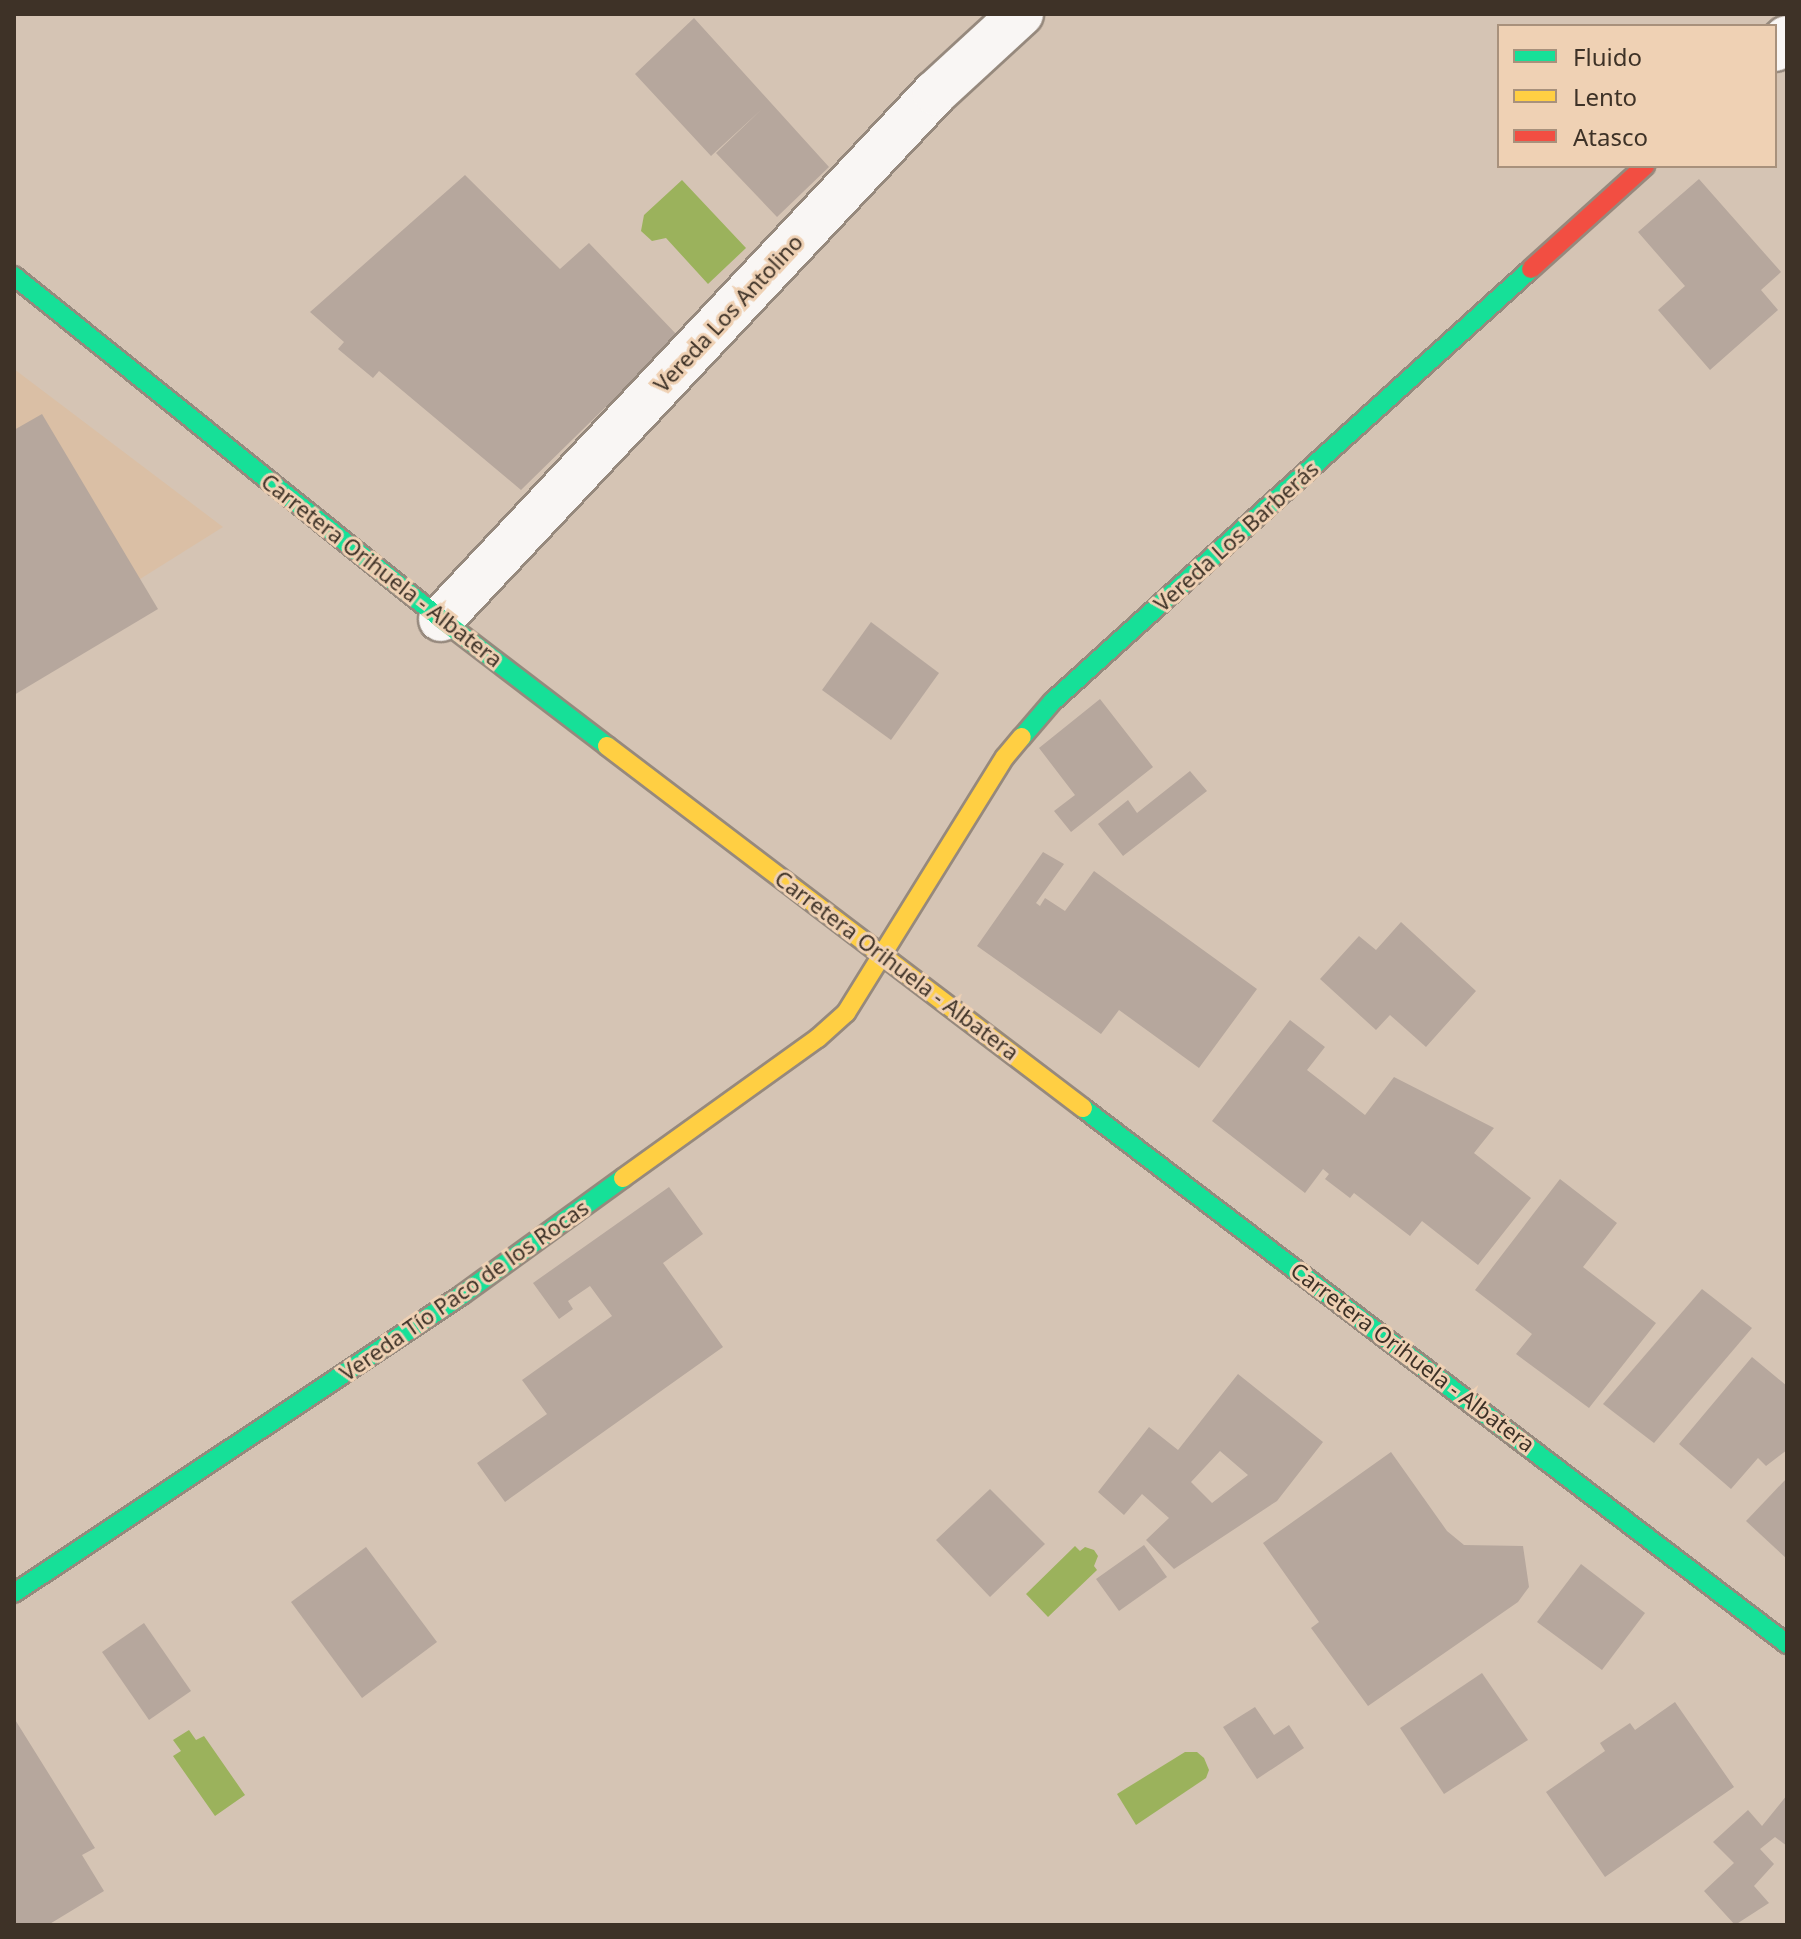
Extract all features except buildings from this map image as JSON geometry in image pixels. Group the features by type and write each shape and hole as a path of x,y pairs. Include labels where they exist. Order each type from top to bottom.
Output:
{"main road":[{"name":"Vereda Los Barberás","path":"881,953 1005,757 1052,702 1643,168"},
{"name":"Carretera Orihuela - Albatera","path":"14,276 441,619 1787,1644"},
{"name":"Vereda Tío Paco de los Rocas","path":"14,1593 462,1295 818,1038 846,1013 868,982 881,953"}],"street":[{"name":"Vereda Los Antolino","path":"441,619 935,93 1021,14"}],"shaded area":[{"path":"682,180 746,248 708,284 666,238 652,241 641,231 644,215"},
{"path":"14,369 223,527 14,658"},
{"path":"1075,1546 1080,1551 1085,1547 1094,1550 1098,1556 1094,1566 1097,1570 1048,1617 1026,1594"},
{"path":"189,1730 196,1740 204,1736 245,1795 215,1816 173,1756 181,1751 173,1740"},
{"path":"1185,1752 1197,1752 1204,1758 1209,1770 1206,1778 1136,1825 1117,1794"}],"traffic: fast":[{"path":"1022,737 1052,702 1531,269"},
{"path":"14,276 441,619 607,746"},
{"path":"1083,1108 1787,1644"},
{"path":"14,1593 462,1295 623,1178"}],"traffic: slow":[{"path":"623,1178 818,1038 846,1013 1005,757 1022,737"},
{"path":"607,746 1083,1108"}],"traffic: jam":[{"path":"1531,269 1643,168"}]}
